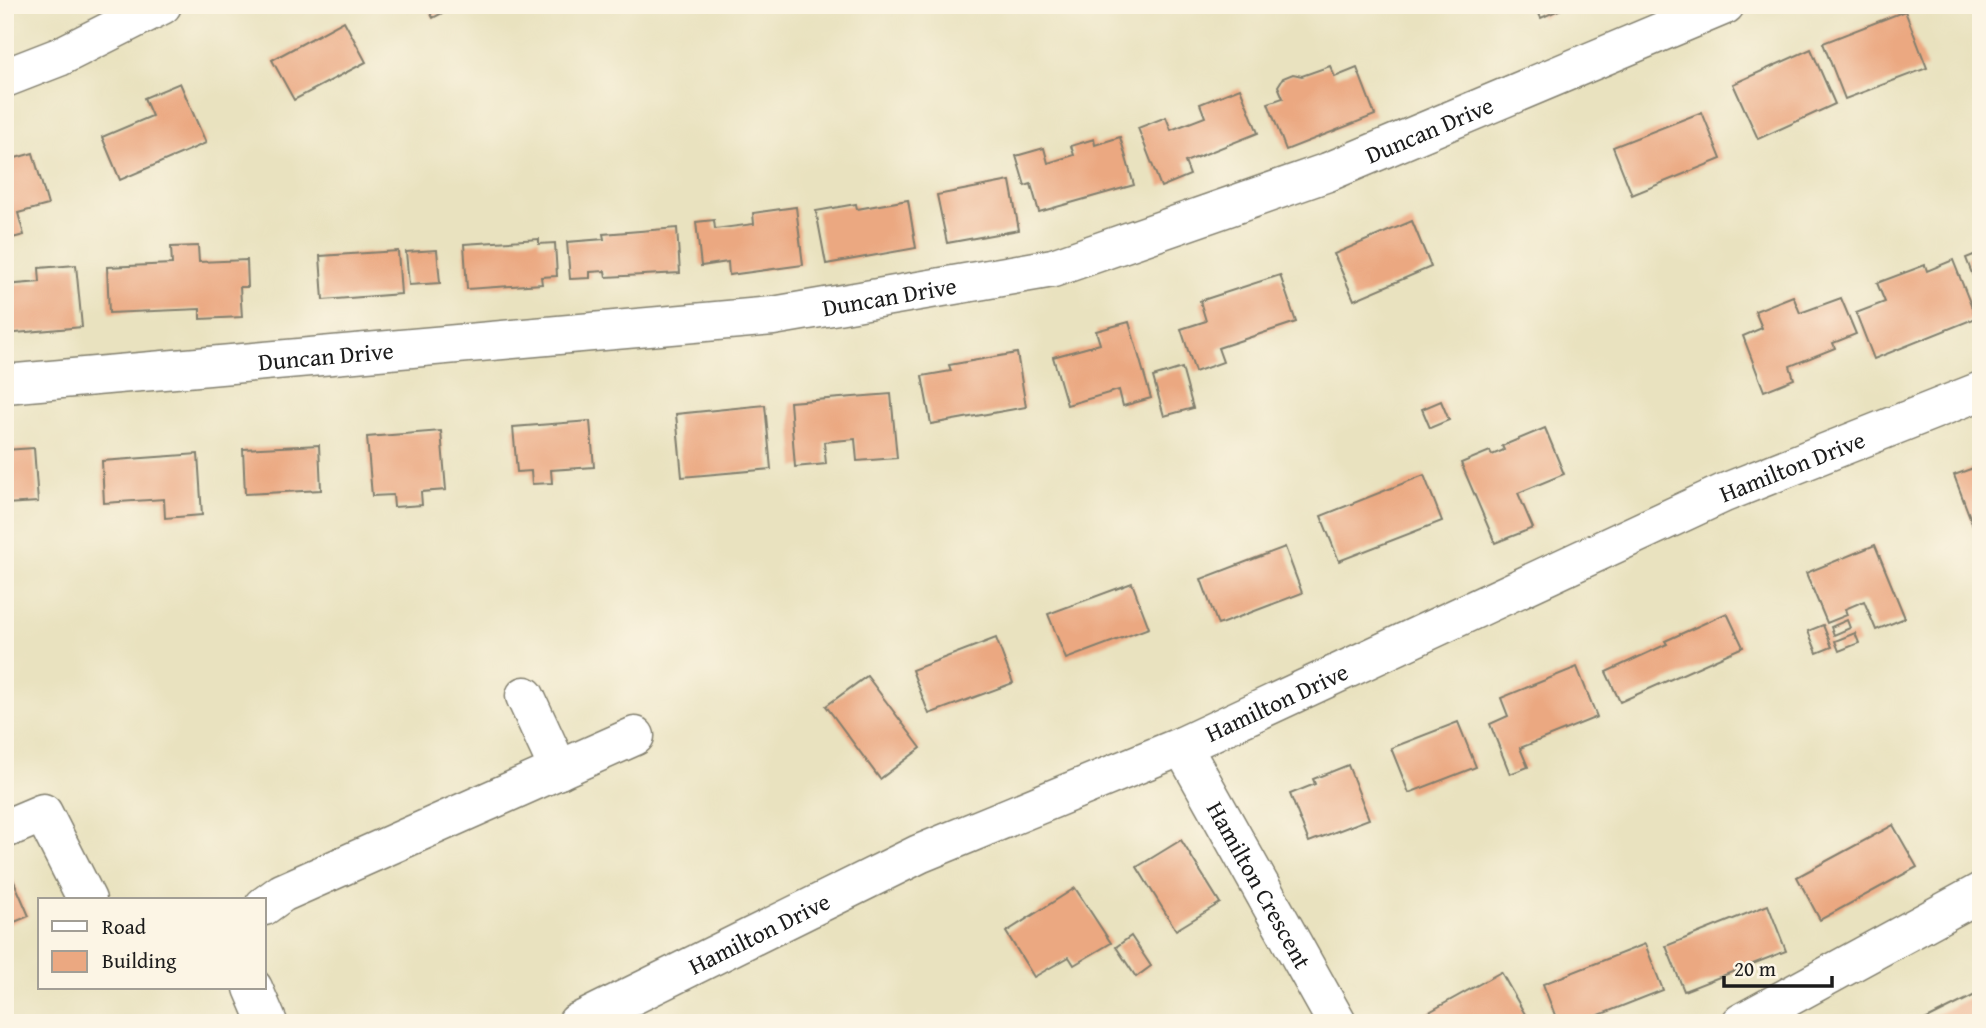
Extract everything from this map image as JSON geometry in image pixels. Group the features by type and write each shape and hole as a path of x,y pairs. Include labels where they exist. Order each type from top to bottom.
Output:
{"street":[{"path":"5,78 59,57 162,5"},
{"name":"Duncan Drive","path":"5,384 773,316 1053,268 1328,172 1725,5"},
{"name":"Hamilton Drive","path":"577,1023 919,854 1182,746 1724,493 1981,391"},
{"path":"525,696 559,770"},
{"path":"266,905 282,893 635,736"},
{"name":"Hamilton Crescent","path":"1182,746 1337,1023"},
{"path":"5,829 43,813 86,898"},
{"path":"1741,1023 1981,892"},
{"path":"254,990 268,1023"}],"building":[{"path":"426,5 457,5 433,18"},
{"path":"1535,5 1570,5 1541,18"},
{"path":"1905,11 1927,68 1845,99 1823,43"},
{"path":"344,21 366,62 294,100 272,60"},
{"path":"1811,49 1835,104 1758,139 1733,84"},
{"path":"1330,66 1335,77 1357,68 1375,115 1286,150 1268,103 1283,98 1278,86 1283,78 1293,74 1302,76"},
{"path":"180,83 206,143 120,180 102,137 152,116 144,98"},
{"path":"1240,88 1258,133 1185,162 1190,175 1161,187 1138,128 1166,117 1171,130 1205,117 1200,104"},
{"path":"1702,112 1721,159 1632,195 1613,147"},
{"path":"1120,137 1134,185 1039,212 1031,184 1025,186 1016,156 1044,148 1048,163 1074,155 1071,146 1094,139 1095,145"},
{"path":"33,153 48,205 18,213 24,235 5,240 5,161"},
{"path":"1010,181 1019,230 947,243 937,195"},
{"path":"908,200 916,248 826,264 816,211 856,204 857,209"},
{"path":"796,207 803,265 729,275 728,262 701,266 696,222 714,220 715,229 754,224 753,213"},
{"path":"1412,221 1431,267 1354,300 1334,254"},
{"path":"677,228 680,273 606,277 605,271 590,272 590,278 570,279 567,242 604,239 603,234"},
{"path":"539,239 539,244 555,243 557,276 541,277 542,284 467,289 464,244"},
{"path":"198,246 199,262 247,260 248,287 240,287 242,317 200,319 200,309 109,313 107,267 172,264 171,247"},
{"path":"437,250 440,283 409,285 406,252"},
{"path":"398,251 401,294 323,300 320,256"},
{"path":"1981,252 1981,288 1978,289 1966,258"},
{"path":"1953,260 1976,318 1874,359 1856,313 1885,302 1877,283 1925,265 1927,271"},
{"path":"76,265 82,327 5,334 5,285 40,282 39,268"},
{"path":"1280,275 1296,322 1218,348 1223,362 1195,372 1181,329 1206,321 1200,301"},
{"path":"1793,296 1800,313 1841,298 1856,334 1833,343 1835,348 1790,366 1794,379 1764,391 1743,336 1762,328 1755,311"},
{"path":"1129,322 1151,398 1123,406 1119,390 1067,405 1053,357 1100,344 1096,331"},
{"path":"1017,353 1026,407 931,424 922,376 951,371 949,365"},
{"path":"1182,368 1193,408 1164,416 1153,377"},
{"path":"891,394 897,458 857,461 855,439 824,442 826,464 795,467 790,402"},
{"path":"1441,401 1449,420 1430,428 1422,409"},
{"path":"765,405 771,469 682,477 676,414"},
{"path":"590,421 594,467 551,470 552,483 532,484 531,471 517,472 513,427"},
{"path":"1545,428 1564,474 1518,493 1533,528 1495,543 1461,463 1490,451 1492,455 1504,450 1502,446"},
{"path":"441,431 446,490 421,492 422,505 394,507 393,495 372,496 367,437"},
{"path":"319,445 321,490 245,494 243,449"},
{"path":"34,448 38,502 5,504 5,450"},
{"path":"198,454 202,515 165,518 164,499 104,503 102,461"},
{"path":"1979,466 1981,535 1977,536 1954,475"},
{"path":"1424,475 1442,521 1339,561 1321,516"},
{"path":"1875,545 1905,618 1876,630 1864,601 1845,609 1847,615 1827,623 1806,573"},
{"path":"1285,547 1302,593 1218,625 1201,579"},
{"path":"1132,583 1149,628 1066,659 1048,614"},
{"path":"1727,613 1743,647 1620,702 1606,672"},
{"path":"1847,620 1850,628 1834,635 1831,627"},
{"path":"1823,625 1832,647 1817,653 1808,631"},
{"path":"1855,633 1859,643 1839,651 1835,641"},
{"path":"996,638 1013,683 929,714 912,670"},
{"path":"1577,667 1597,717 1520,748 1528,767 1510,774 1490,724 1508,716 1501,698"},
{"path":"867,676 921,748 880,779 826,706"},
{"path":"1458,722 1476,767 1409,793 1391,748"},
{"path":"1348,765 1369,819 1309,842 1290,794 1315,784 1313,779"},
{"path":"1893,825 1917,867 1820,920 1797,877"},
{"path":"1181,840 1220,903 1176,930 1137,867"},
{"path":"9,870 29,916 5,926 5,871"},
{"path":"1075,888 1111,943 1074,965 1069,957 1034,977 1006,932"},
{"path":"1768,905 1786,951 1684,991 1666,946"},
{"path":"1131,936 1151,966 1136,977 1116,947"},
{"path":"1645,944 1663,990 1579,1023 1558,1023 1543,984"},
{"path":"1501,972 1530,1023 1416,1023 1415,1020"},
{"path":"1975,995 1981,1004 1981,1023 1919,1023"}]}
